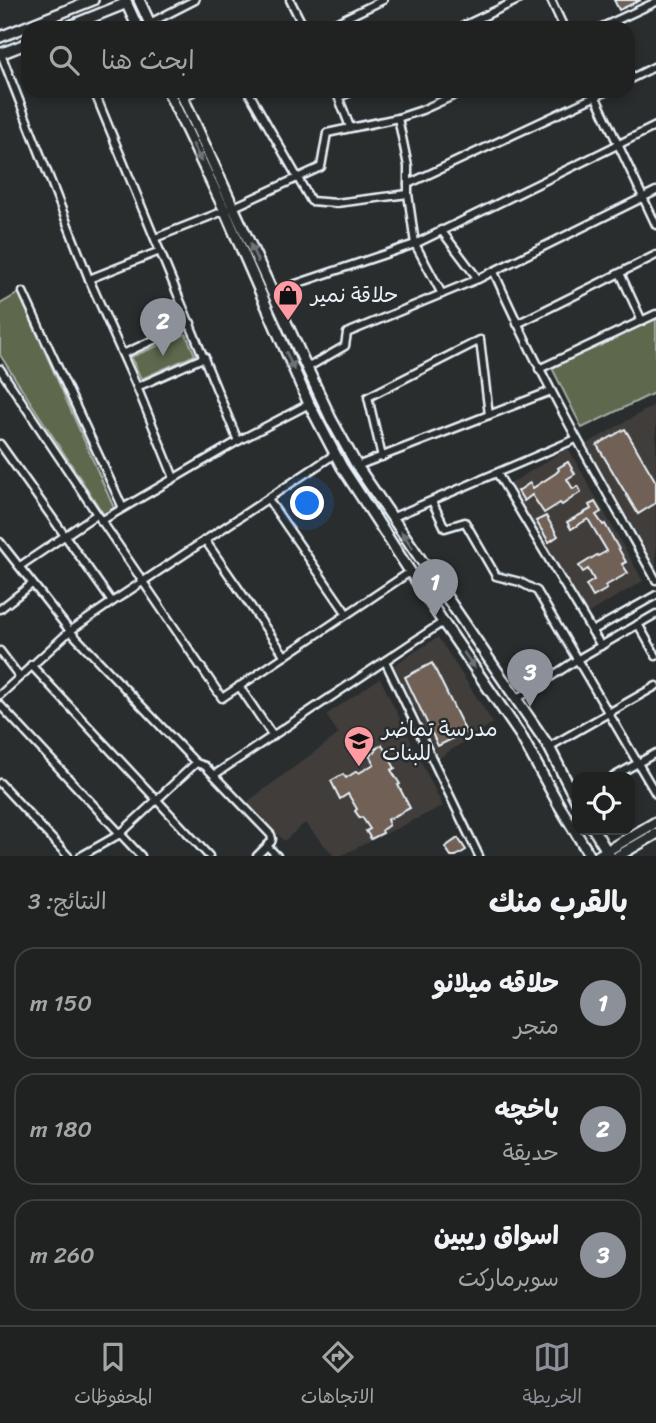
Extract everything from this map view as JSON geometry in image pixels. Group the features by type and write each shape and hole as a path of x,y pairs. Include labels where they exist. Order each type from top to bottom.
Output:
{"main road":[{"path":"34,21 76,3 93,0"},
{"path":"139,0 149,21"},
{"path":"83,21 126,2 135,21"},
{"path":"1,35 21,26"},
{"path":"0,54 21,46"},
{"path":"172,98 272,292 331,419 357,467 549,747 572,791"},
{"path":"183,98 309,404 335,454 410,572 521,736 590,856"},
{"path":"597,856 608,853 656,822"},
{"path":"618,856 656,834"},
{"path":"597,835 608,853"}],"street":[{"path":"158,21 195,0"},
{"path":"290,0 300,21"},
{"path":"339,21 382,0"},
{"path":"474,21 518,0"},
{"path":"551,0 561,21"},
{"path":"615,21 656,2"},
{"path":"0,54 89,279 174,478"},
{"path":"635,76 656,66"},
{"path":"97,98 238,441"},
{"path":"252,98 310,201 337,203 408,194"},
{"path":"339,98 350,127"},
{"path":"155,238 229,209 321,167 327,133 398,118 449,98"},
{"path":"408,184 587,98"},
{"path":"597,98 656,225"},
{"path":"398,118 408,166 408,194 415,244 442,294"},
{"path":"272,292 415,244 656,126"},
{"path":"307,368 345,346 347,333 494,272 656,191"},
{"path":"441,230 478,279"},
{"path":"89,279 160,251"},
{"path":"517,324 656,255"},
{"path":"494,272 539,369 656,580"},
{"path":"620,273 642,321"},
{"path":"23,292 123,508"},
{"path":"539,369 656,314"},
{"path":"123,354 191,323"},
{"path":"382,457 368,397 480,340 489,415"},
{"path":"137,387 205,357"},
{"path":"0,369 222,698 410,572"},
{"path":"357,467 551,391"},
{"path":"20,566 65,535 123,508 238,441 309,404"},
{"path":"391,518 576,439"},
{"path":"0,444 112,602"},
{"path":"0,695 70,631 335,454"},
{"path":"497,473 601,646"},
{"path":"268,499 347,614"},
{"path":"432,501 444,528 465,522 496,576 520,582 537,591 656,794"},
{"path":"205,540 285,656"},
{"path":"0,542 70,631 196,763 205,766 271,835 268,846 257,856"},
{"path":"0,609 32,584"},
{"path":"592,631 656,595"},
{"path":"517,699 578,659 656,614"},
{"path":"214,775 443,622"},
{"path":"638,625 656,656"},
{"path":"0,651 19,676"},
{"path":"385,662 478,856"},
{"path":"31,665 209,856"},
{"path":"240,686 273,736"},
{"path":"549,747 656,686"},
{"path":"0,705 141,856"},
{"path":"622,772 656,753"},
{"path":"81,856 120,834 196,763"},
{"path":"0,783 68,856"},
{"path":"268,846 277,856"}],"shaded area":[{"path":"656,404 656,567 585,445"},
{"path":"568,448 643,581 585,615 508,485"},
{"path":"438,637 493,723 439,758 394,665"},
{"name":"مدرسة تماضر للبنات","path":"380,678 443,806 340,856 334,856 305,823 284,841 247,802 339,734 326,715"}],"green space":[{"path":"19,293 114,508 104,515 0,355 0,304"},
{"path":"656,317 656,392 582,428 552,368"},
{"path":"186,334 195,355 141,379 131,357"}],"building":[{"path":"614,0 641,0 619,10"},
{"path":"625,429 656,482 656,503 638,514 597,445"},
{"path":"568,462 575,474 567,479 573,489 578,486 581,492 544,513 532,495 524,501 518,491 530,483 533,488"},
{"path":"595,502 601,512 596,515 603,525 605,524 626,562 622,564 628,573 605,586 607,589 593,597 586,585 594,580 588,569 583,572 579,566 607,551 588,519 571,529 567,522 591,509 589,505"},
{"path":"546,516 558,536 549,542 536,521"},
{"path":"432,663 466,732 438,746 405,677"},
{"path":"382,745 395,768 391,770 410,808 387,820 389,825 382,830 383,833 371,839 366,831 370,829 355,811 357,809 348,794 340,799 331,781 343,774 346,778 357,771 359,773 374,764 369,755"},
{"path":"458,838 466,850 451,856 445,847"}],"place":[{"name":"حلاقة نمير","path":"288,322"},
{"name":"باخچە","path":"163,356"},
{"name":"حلاقه ميلانو","path":"435,617"},
{"name":"اسواق ريبين","path":"530,707"},
{"name":"مدرسة تماضر للبنات","path":"359,768"}]}
